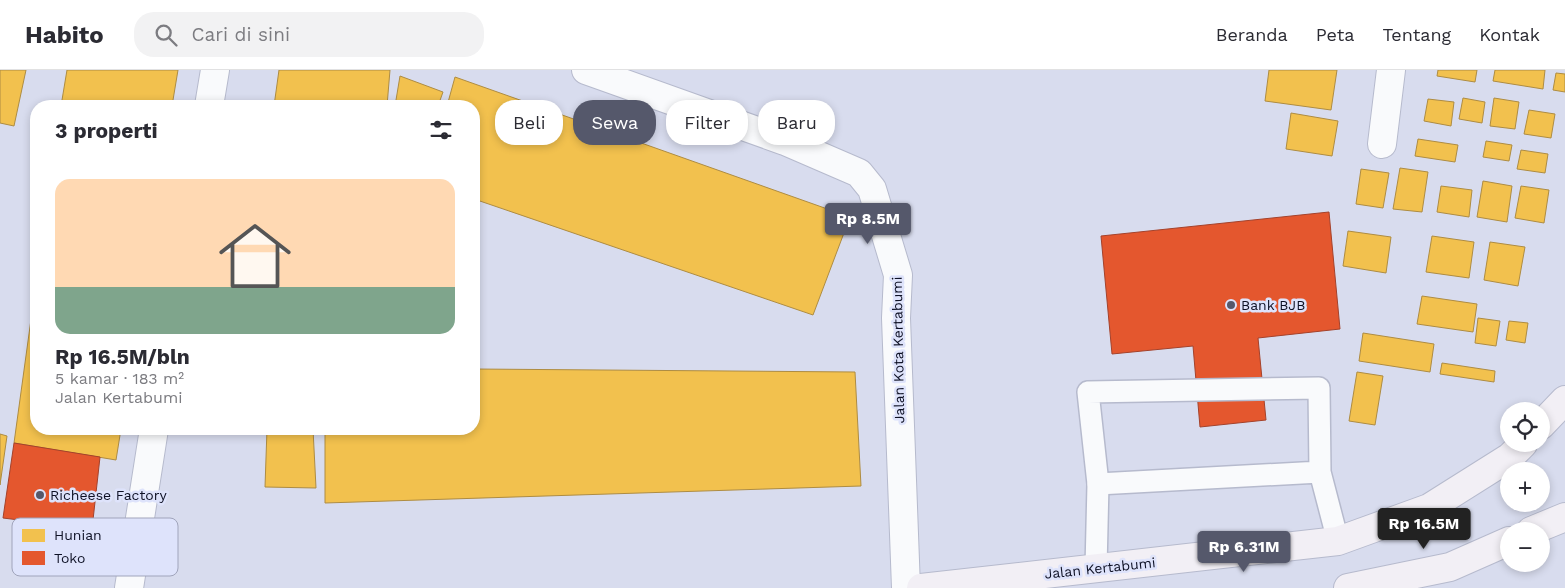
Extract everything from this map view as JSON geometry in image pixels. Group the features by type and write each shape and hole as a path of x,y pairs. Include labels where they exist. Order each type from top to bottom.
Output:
{"main road":[{"path":"1550,416 1565,400"},
{"name":"Jalan Kertabumi","path":"921,588 1338,541 1429,508 1515,452"},
{"path":"1550,523 1565,516"},
{"path":"1348,588 1450,567 1500,545"}],"street":[{"path":"210,100 215,70"},
{"name":"Jalan Kota Kertabumi","path":"586,70 786,141 859,173 872,189 898,274 896,318 906,588"},
{"path":"1382,144 1391,70"},
{"path":"140,518 153,435"}],"lane":[{"path":"1096,568 1098,484 1088,392 1319,388 1320,472 1338,541"},
{"path":"1098,484 1320,472"}],"building: Hunian":[{"path":"0,70 26,70 14,126 0,123"},
{"path":"67,70 178,70 173,100 62,100"},
{"path":"279,70 390,70 388,100 275,100"},
{"path":"1269,70 1337,70 1331,110 1265,101"},
{"path":"1438,70 1477,70 1475,82 1437,76"},
{"path":"1495,70 1545,70 1543,89 1493,81"},
{"path":"1556,73 1565,74 1565,92 1553,90"},
{"path":"400,76 443,92 440,100 396,100"},
{"path":"455,77 520,100 495,100 495,145 563,145 563,115 573,119 573,145 647,145 850,217 813,315 480,201 480,100 449,100"},
{"path":"1463,98 1485,102 1482,123 1459,119"},
{"path":"1494,98 1519,102 1515,129 1490,126"},
{"path":"1428,99 1454,102 1451,126 1424,121"},
{"path":"1529,110 1555,114 1551,138 1524,134"},
{"path":"1291,113 1338,121 1332,156 1286,149"},
{"path":"1418,139 1458,145 1455,162 1415,156"},
{"path":"1486,141 1512,145 1509,161 1483,157"},
{"path":"1521,150 1548,154 1545,173 1517,169"},
{"path":"1400,168 1428,172 1422,212 1393,209"},
{"path":"1361,169 1389,173 1383,208 1356,204"},
{"path":"1483,181 1512,186 1507,222 1477,217"},
{"path":"1441,186 1472,190 1469,217 1437,212"},
{"path":"1521,186 1549,190 1544,223 1515,218"},
{"path":"1348,231 1391,237 1386,273 1343,266"},
{"path":"1432,236 1474,242 1469,278 1426,272"},
{"path":"1490,242 1525,247 1518,286 1484,280"},
{"path":"1422,296 1477,304 1473,332 1417,324"},
{"path":"1478,318 1500,321 1496,346 1475,343"},
{"path":"1509,321 1528,323 1525,343 1506,340"},
{"path":"30,327 30,435 120,435 116,460 14,443"},
{"path":"1363,333 1434,344 1430,372 1359,361"},
{"path":"1442,363 1495,371 1494,382 1440,374"},
{"path":"480,369 855,372 861,486 325,503 325,435 480,435"},
{"path":"1357,372 1383,376 1375,425 1349,421"},
{"path":"0,434 7,436 0,485"},
{"path":"267,435 313,435 316,488 265,487"}],"building: Toko":[{"path":"1329,212 1340,329 1258,338 1266,420 1200,427 1193,346 1112,354 1101,236"},
{"path":"14,443 100,457 93,518 3,518"}],"place":[{"name":"Bank BJB","path":"1231,305"},
{"name":"Richeese Factory","path":"40,495"}]}
